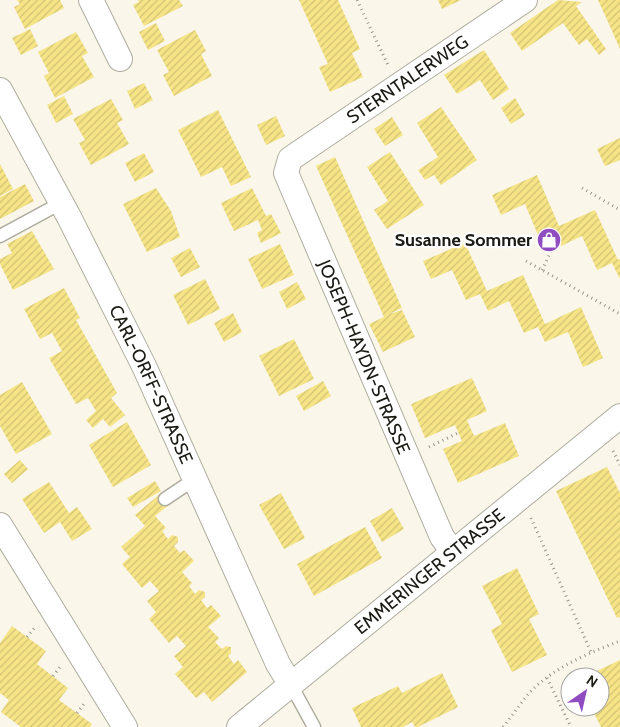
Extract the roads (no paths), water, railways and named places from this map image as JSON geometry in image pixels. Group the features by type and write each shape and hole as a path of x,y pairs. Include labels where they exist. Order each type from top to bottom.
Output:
{"street":[{"path":"91,0 120,59"},
{"name":"STERNTALERWEG","path":"290,159 525,0"},
{"name":"CARL-ORFF-STRASSE","path":"0,90 62,203 144,366 278,664 291,685"},
{"name":"JOSEPH-HAYDN-STRASSE","path":"290,159 286,173 442,537 453,552"},
{"name":"EMMERINGER STRASSE","path":"239,727 620,416"},
{"path":"0,525 125,727"}],"lane":[{"path":"0,236 62,203"},
{"path":"164,499 195,479"},
{"path":"291,685 314,727"}],"place":[{"name":"Susanne Sommer","path":"549,240"}]}
